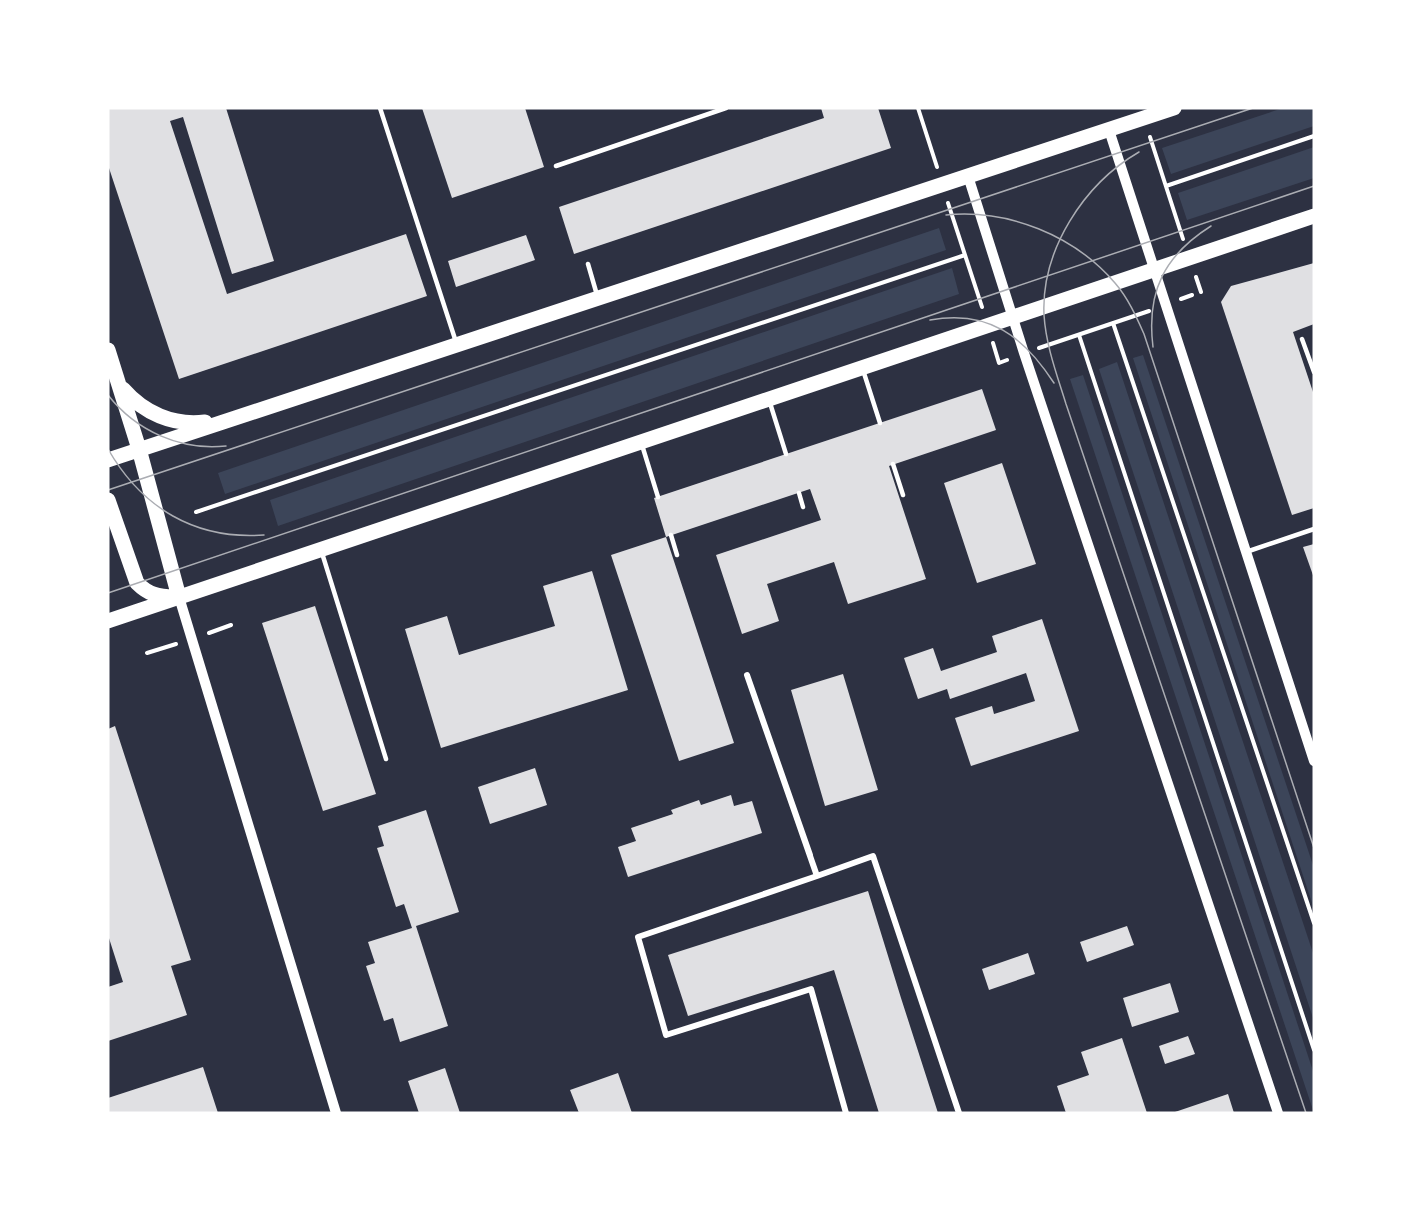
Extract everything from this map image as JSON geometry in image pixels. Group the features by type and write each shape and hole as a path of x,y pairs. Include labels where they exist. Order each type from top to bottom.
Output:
{"main road":[{"path":"108,460 1174,108"},
{"path":"108,621 1314,216"},
{"path":"108,350 139,449 179,597"},
{"path":"119,384 147,410 179,422 196,423 235,418"},
{"path":"108,500 137,583 146,592 162,597 179,597"}],"street":[{"path":"1109,130 1314,761"},
{"path":"968,176 1024,353 1278,1113"},
{"path":"179,597 336,1113"},
{"path":"810,855 747,675 817,876"},
{"path":"846,1113 811,989 666,1035 638,937 873,856 959,1113"}],"lane":[{"path":"380,108 457,344"},
{"path":"556,166 726,108"},
{"path":"588,264 598,297"},
{"path":"1302,339 1314,372"},
{"path":"862,368 880,423"},
{"path":"769,399 786,454"},
{"path":"641,442 658,497"},
{"path":"893,464 903,495"},
{"path":"799,493 803,507"},
{"path":"1246,552 1314,529"},
{"path":"671,535 677,555"},
{"path":"321,550 386,759"}],"path":[{"path":"918,108 999,363 1192,295"},
{"path":"1144,118 1201,292"},
{"path":"1166,186 1314,136"},
{"path":"196,512 965,255"},
{"path":"1113,323 1314,922"},
{"path":"1079,335 1314,1050"}],"shaded area":[{"path":"1283,108 1314,108 1314,126 1171,174 1162,148"},
{"path":"1314,147 1314,178 1187,220 1178,193"},
{"path":"939,228 946,250 225,494 218,473"},
{"path":"952,268 959,294 278,526 270,500"},
{"path":"1143,355 1314,868 1314,909 1133,358"},
{"path":"1117,362 1314,956 1314,1021 1099,369"},
{"path":"1083,375 1314,1074 1314,1113 1070,379"}],"building":[{"path":"108,108 226,108 274,261 232,274 183,117 170,121 227,294 406,234 427,296 179,379 108,165"},
{"path":"422,108 525,108 544,167 452,198"},
{"path":"821,108 878,108 891,148 574,254 559,207 824,118"},
{"path":"526,235 535,260 456,287 448,261"},
{"path":"1314,263 1314,324 1293,332 1314,395 1314,508 1292,515 1221,302 1231,286"},
{"path":"982,389 996,430 889,466 926,579 848,604 834,562 767,584 779,621 742,634 716,555 821,520 810,489 666,537 654,498"},
{"path":"1002,463 1036,564 977,583 944,483"},
{"path":"666,537 734,743 679,761 611,555"},
{"path":"1314,544 1314,578 1303,547"},
{"path":"592,571 628,690 441,748 405,629 447,616 459,655 555,626 543,586"},
{"path":"315,606 376,794 323,811 262,623"},
{"path":"1042,619 1079,731 971,766 955,718 992,706 994,714 1035,701 1026,673 950,699 947,689 918,699 904,658 933,648 941,671 997,652 992,636"},
{"path":"843,674 878,790 825,806 791,690"},
{"path":"115,726 191,960 171,966 187,1015 108,1041 108,987 123,982 108,935 108,729"},
{"path":"535,768 547,805 490,824 478,787"},
{"path":"731,795 734,806 752,801 762,833 628,877 618,847 636,841 631,828 673,814 671,810 699,800 701,805"},
{"path":"426,810 459,912 416,926 448,1026 400,1042 393,1018 384,1021 366,966 375,963 368,942 412,928 404,904 396,907 377,848 384,846 378,826"},
{"path":"868,891 938,1113 879,1113 834,970 688,1016 668,955"},
{"path":"1127,926 1134,945 1087,962 1080,942"},
{"path":"1028,953 1035,974 989,990 982,969"},
{"path":"1170,983 1179,1012 1132,1027 1123,998"},
{"path":"1188,1036 1195,1054 1165,1064 1159,1046"},
{"path":"1122,1038 1147,1113 1066,1113 1057,1086 1089,1075 1081,1052"},
{"path":"203,1067 218,1113 108,1113 108,1098"},
{"path":"445,1068 460,1113 419,1113 408,1081"},
{"path":"618,1073 632,1113 579,1113 570,1090"},
{"path":"1228,1094 1234,1113 1172,1113"}],"tram line":[{"path":"108,490 1253,108"},
{"path":"1139,152 1119,166 1084,200 1058,243 1045,291 1044,315 1047,338 1066,404 1306,1113"},
{"path":"108,593 1314,186"},
{"path":"946,215 993,216 1016,221 1060,239 1099,266 1128,301 1144,334 1314,848"},
{"path":"1153,347 1153,309 1162,276 1182,249 1211,226"},
{"path":"930,320 970,319 1003,330 1030,352 1054,383"},
{"path":"108,395 132,419 161,436 193,445 226,446"},
{"path":"108,449 137,488 173,516 193,526 215,532 264,535"}]}
